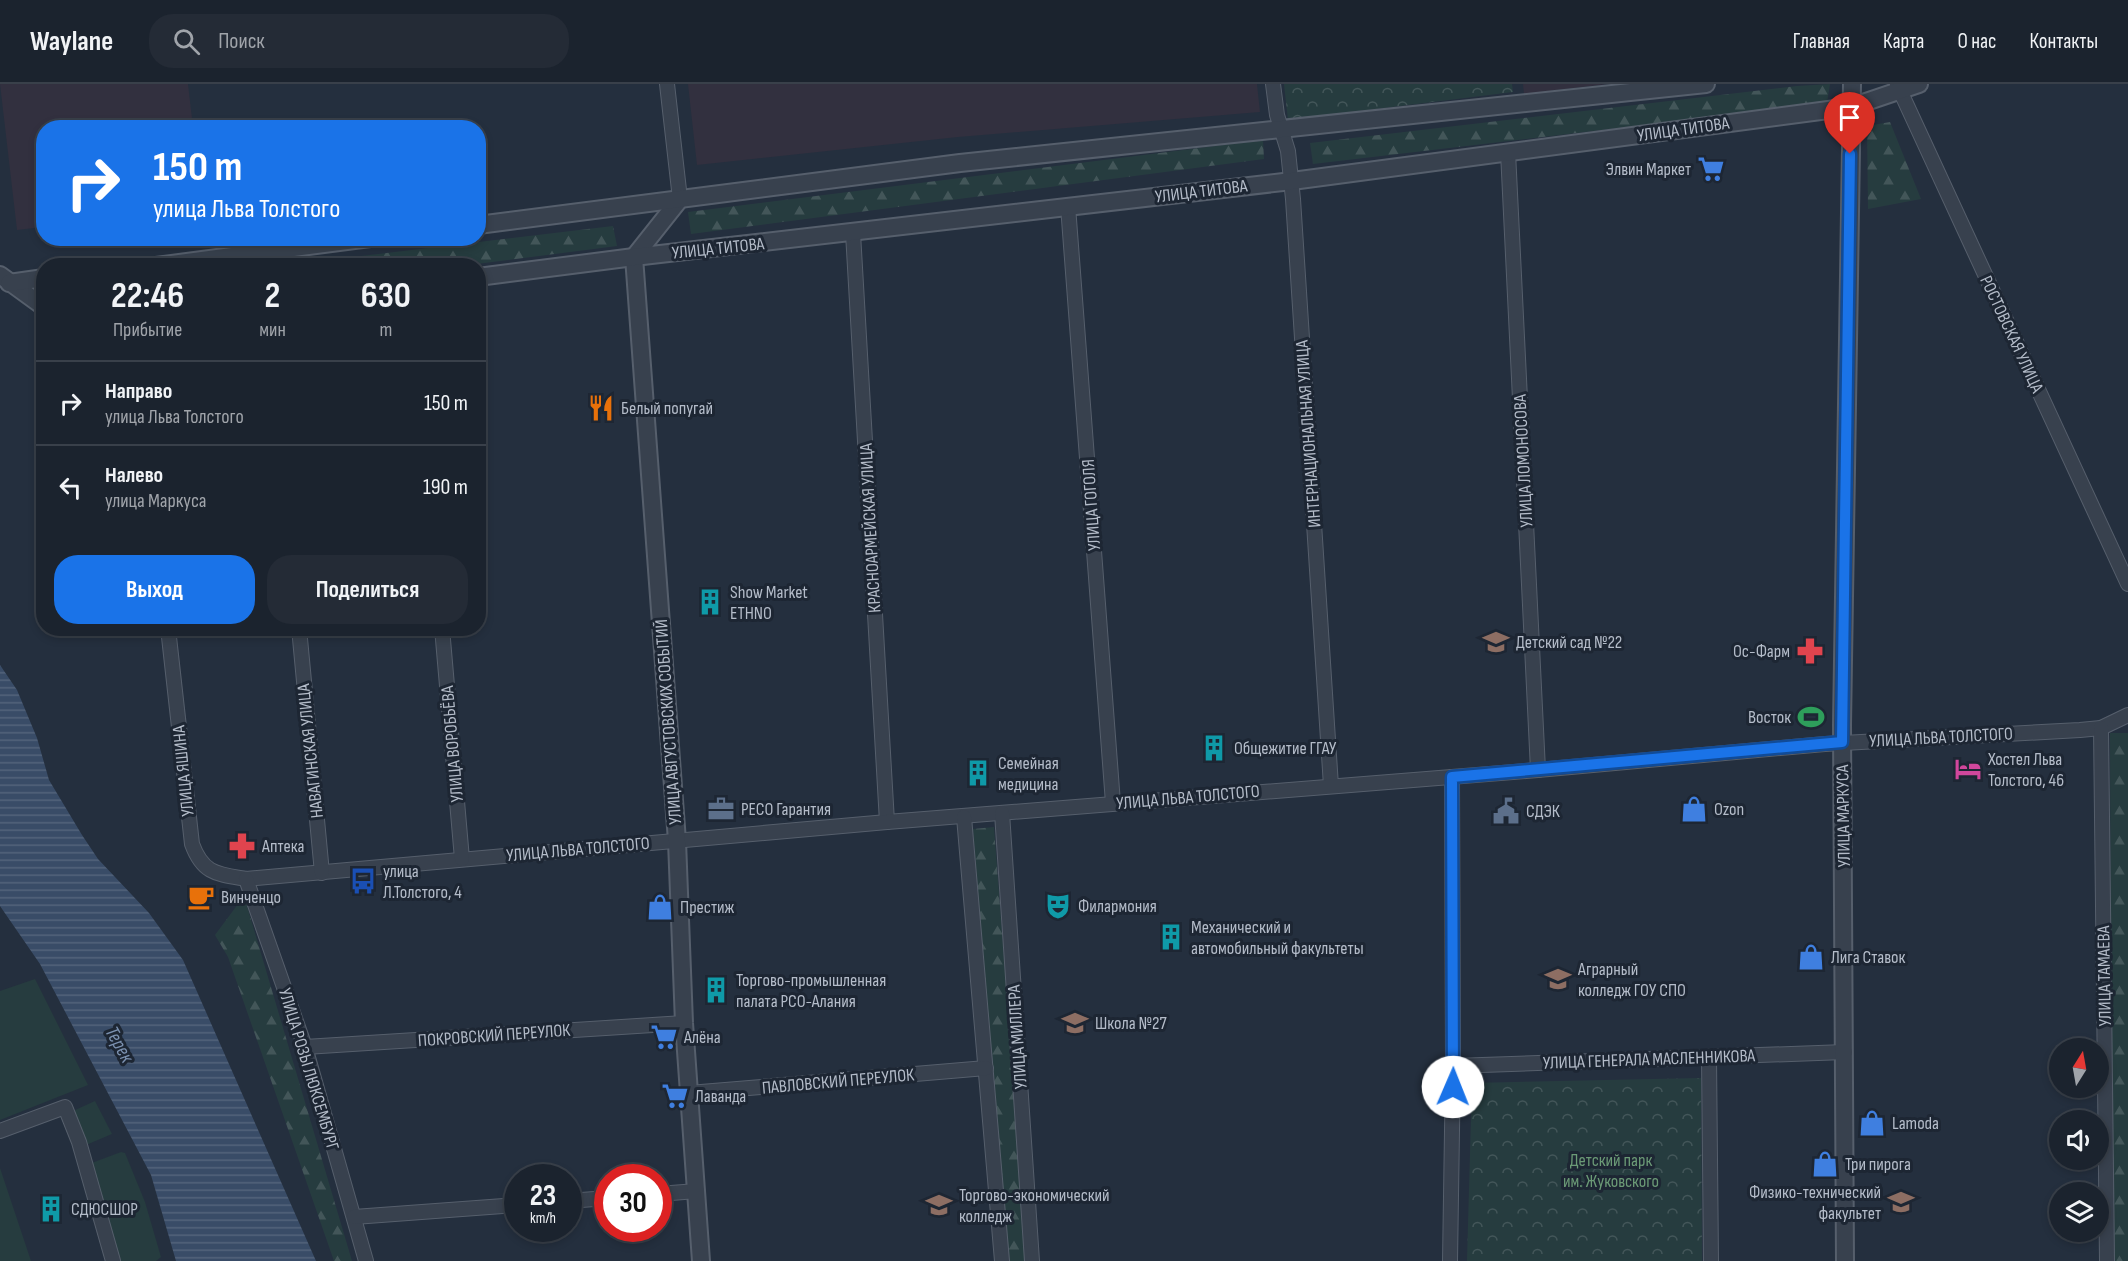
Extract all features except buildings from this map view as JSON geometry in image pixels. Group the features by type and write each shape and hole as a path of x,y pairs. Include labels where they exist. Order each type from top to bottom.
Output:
{"street":[{"path":"634,257 680,199 667,84"},
{"name":"ИНТЕРНАЦИОНАЛЬНАЯ УЛИЦА","path":"1273,84 1277,115 1288,151 1292,181 1331,786"},
{"path":"486,224 960,163 1706,84"},
{"name":"УЛИЦА МАРКУСА","path":"1845,1261 1842,742 1852,84"},
{"name":"УЛИЦА ТИТОВА","path":"486,276 1292,181 1851,107 1898,88 1919,84"},
{"name":"РОСТОВСКАЯ УЛИЦА","path":"1898,88 2128,584"},
{"name":"УЛИЦА ЛОМОНОСОВА","path":"1508,152 1538,770"},
{"name":"УЛИЦА ГОГОЛЯ","path":"1068,206 1113,804"},
{"name":"КРАСНОАРМЕЙСКАЯ УЛИЦА","path":"853,233 887,822"},
{"path":"217,258 309,246"},
{"name":"УЛИЦА АВГУСТОВСКИХ СОБЫТИЙ","path":"634,257 677,840 684,1023 701,1261"},
{"path":"4,279 36,278"},
{"path":"4,279 36,301"},
{"name":"УЛИЦА ЯШИНА","path":"169,636 192,844 202,865 211,872 246,879"},
{"name":"НАВАГИНСКАЯ УЛИЦА","path":"300,636 322,873"},
{"name":"УЛИЦА ВОРОБЬЁВА","path":"443,636 462,859"},
{"name":"УЛИЦА ЛЬВА ТОЛСТОГО","path":"246,879 677,840 1538,770 1842,742 2080,730 2101,728 2128,715"},
{"name":"УЛИЦА ТАМАЕВА","path":"2101,728 2107,1261"},
{"path":"1450,1261 1453,1066 1452,777"},
{"name":"УЛИЦА МИЛЛЕРА","path":"1002,813 1032,1261"},
{"name":"УЛИЦА МИЛЛЕРА","path":"964,817 1002,1261"},
{"name":"УЛИЦА РОЗЫ ЛЮКСЕМБУРГ","path":"246,879 305,1047 366,1261"},
{"name":"ПОКРОВСКИЙ ПЕРЕУЛОК","path":"305,1047 684,1023"},
{"name":"УЛИЦА ГЕНЕРАЛА МАСЛЕННИКОВА","path":"1453,1066 1845,1052"},
{"path":"1708,1057 1711,1261"},
{"name":"ПАВЛОВСКИЙ ПЕРЕУЛОК","path":"689,1093 986,1068"},
{"path":"0,1131 65,1107 81,1149 113,1261"},
{"path":"672,1193 697,1191"},
{"path":"354,1217 504,1206"}],"shaded area":[{"path":"0,84 188,84 192,120 36,120 36,228 17,230"},
{"path":"688,84 1257,84 1260,112 958,137 697,165"},
{"path":"1523,84 1608,84 1524,94"}],"green space":[{"path":"1284,84 1512,84 1513,92 1288,120"},
{"path":"1830,84 1827,103 1313,164 1310,143 1797,86"},
{"path":"1890,122 1921,199 1868,209 1867,126"},
{"path":"1263,140 1264,159 691,234 688,212"},
{"path":"613,226 617,246 486,263 486,258 345,258 445,246 486,246 486,241"},
{"path":"2110,733 2128,733 2128,1261 2112,1261"},
{"path":"994,827 1027,1261 1006,1261 973,829"},
{"path":"244,896 352,1261 334,1261 228,957 215,935"},
{"path":"35,979 88,1085 0,1120 0,991"},
{"name":"Детский парк им. Жуковского","path":"1701,1078 1702,1261 1467,1261 1472,1083"},
{"path":"95,1101 112,1134 86,1145 73,1111"},
{"path":"121,1152 125,1153 145,1202 161,1257 156,1261 120,1261 89,1164"},
{"path":"0,1168 31,1261 0,1261"}],"water":[{"name":"Терек","path":"0,665 17,690 37,738 49,780 82,835 98,859 149,913 183,960 316,1261 176,1261 151,1175 40,964 0,906"}],"place":[{"name":"Элвин Маркет","path":"1711,169"},
{"name":"Белый попугай","path":"601,408"},
{"name":"Show Market ETHNO","path":"710,602"},
{"name":"Детский сад №22","path":"1496,642"},
{"name":"Ос-Фарм","path":"1810,651"},
{"name":"Восток","path":"1811,717"},
{"name":"Общежитие ГГАУ","path":"1214,748"},
{"name":"Хостел Льва Толстого, 46","path":"1968,769"},
{"name":"Семейная медицина","path":"978,773"},
{"name":"РЕСО Гарантия","path":"721,809"},
{"name":"Ozon","path":"1694,809"},
{"name":"СДЭК","path":"1506,811"},
{"name":"Аптека","path":"242,846"},
{"name":"улица Л.Толстого, 4","path":"363,881"},
{"name":"Винченцо","path":"201,897"},
{"name":"Филармония","path":"1058,906"},
{"name":"Престиж","path":"660,907"},
{"name":"Механический и автомобильный факультеты","path":"1171,937"},
{"name":"Лига Ставок","path":"1811,957"},
{"name":"Аграрный колледж ГОУ СПО","path":"1558,979"},
{"name":"Торгово-промышленная палата РСО-Алания","path":"716,990"},
{"name":"Школа №27","path":"1075,1023"},
{"name":"Алёна","path":"664,1037"},
{"name":"Лаванда","path":"675,1096"},
{"name":"Lamoda","path":"1872,1123"},
{"name":"Три пирога","path":"1825,1164"},
{"name":"Физико-технический факультет","path":"1901,1202"},
{"name":"Торгово-экономический колледж","path":"939,1205"},
{"name":"СДЮСШОР","path":"51,1209"}],"route":[{"path":"1453,1087 1452,777 1842,742 1850,154"}]}
